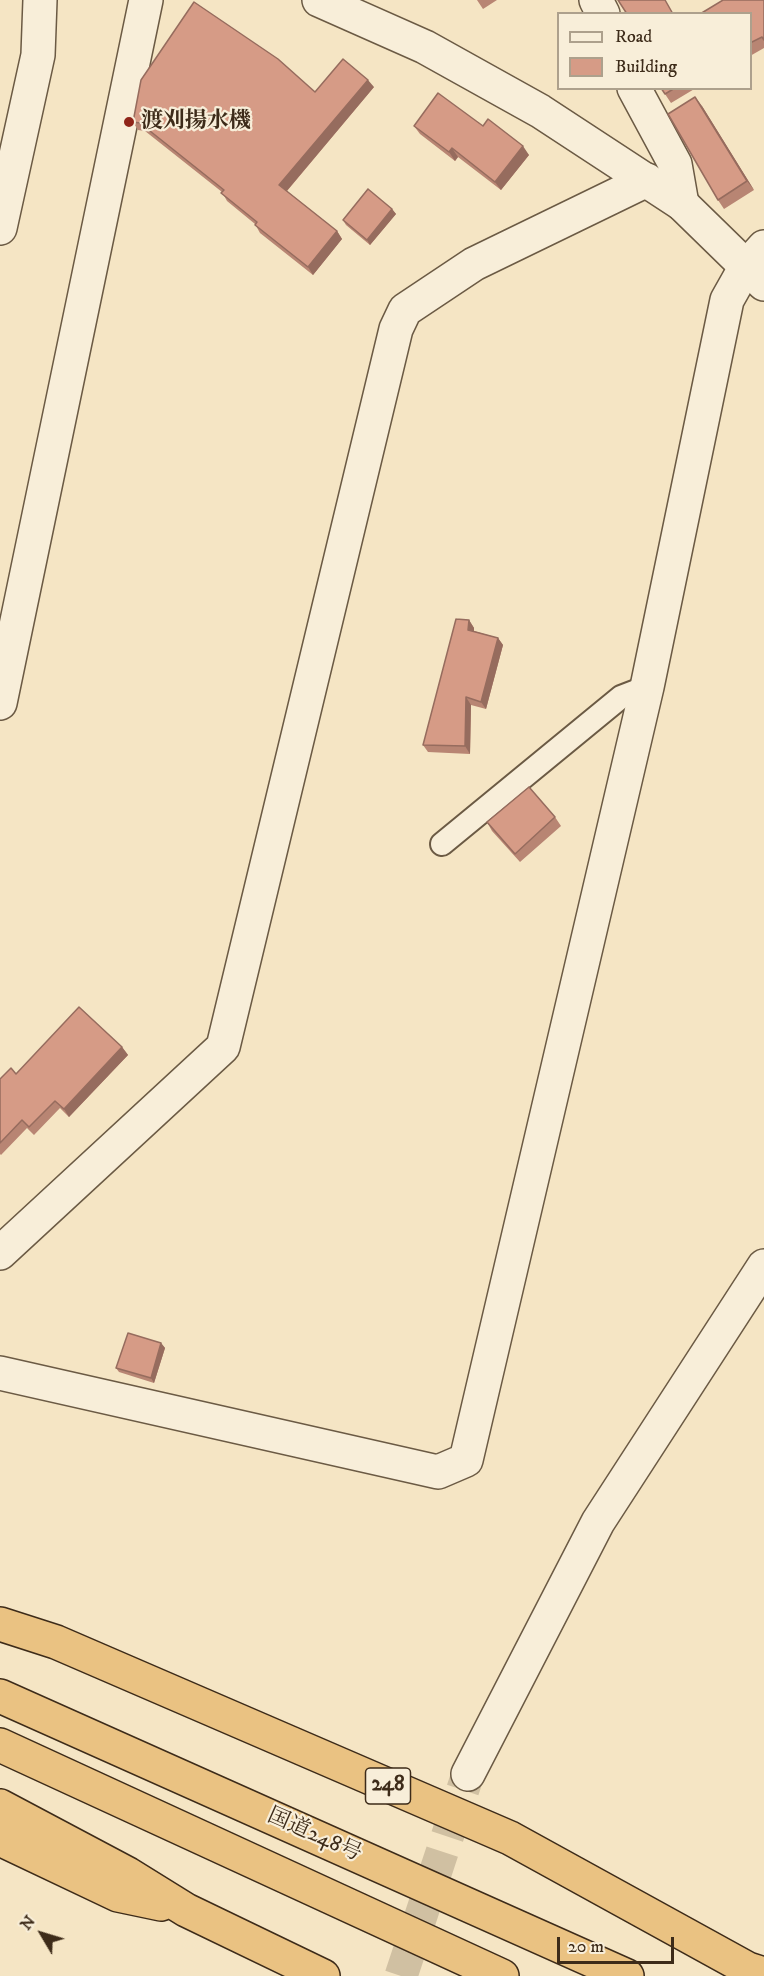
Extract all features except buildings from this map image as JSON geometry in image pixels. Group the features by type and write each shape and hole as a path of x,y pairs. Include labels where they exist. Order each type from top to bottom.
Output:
{"highway":[{"name":"248","path":"0,1624 56,1642 510,1838 748,1970 764,1974"},
{"name":"国道248号","path":"0,1696 627,1976"},
{"path":"0,1745 502,1976"},
{"path":"0,1806 128,1874 186,1910 323,1976"},
{"path":"0,1839 118,1895 186,1910"}],"street":[{"path":"0,228 38,55 40,0"},
{"path":"0,703 146,0"},
{"path":"0,1373 438,1472 466,1460 647,687 727,300 758,267 682,204 540,111 425,47 320,0"},
{"path":"635,90 675,164 682,204"},
{"path":"0,1253 224,1047 396,329 405,310 474,264 647,180"},
{"path":"468,1774 598,1522 764,1266"}],"lane":[{"path":"442,844 621,697 647,687"}],"tunnel":[{"path":"401,1976 468,1774"}],"place":[{"name":"渡刈揚水機","path":"129,122"}]}
